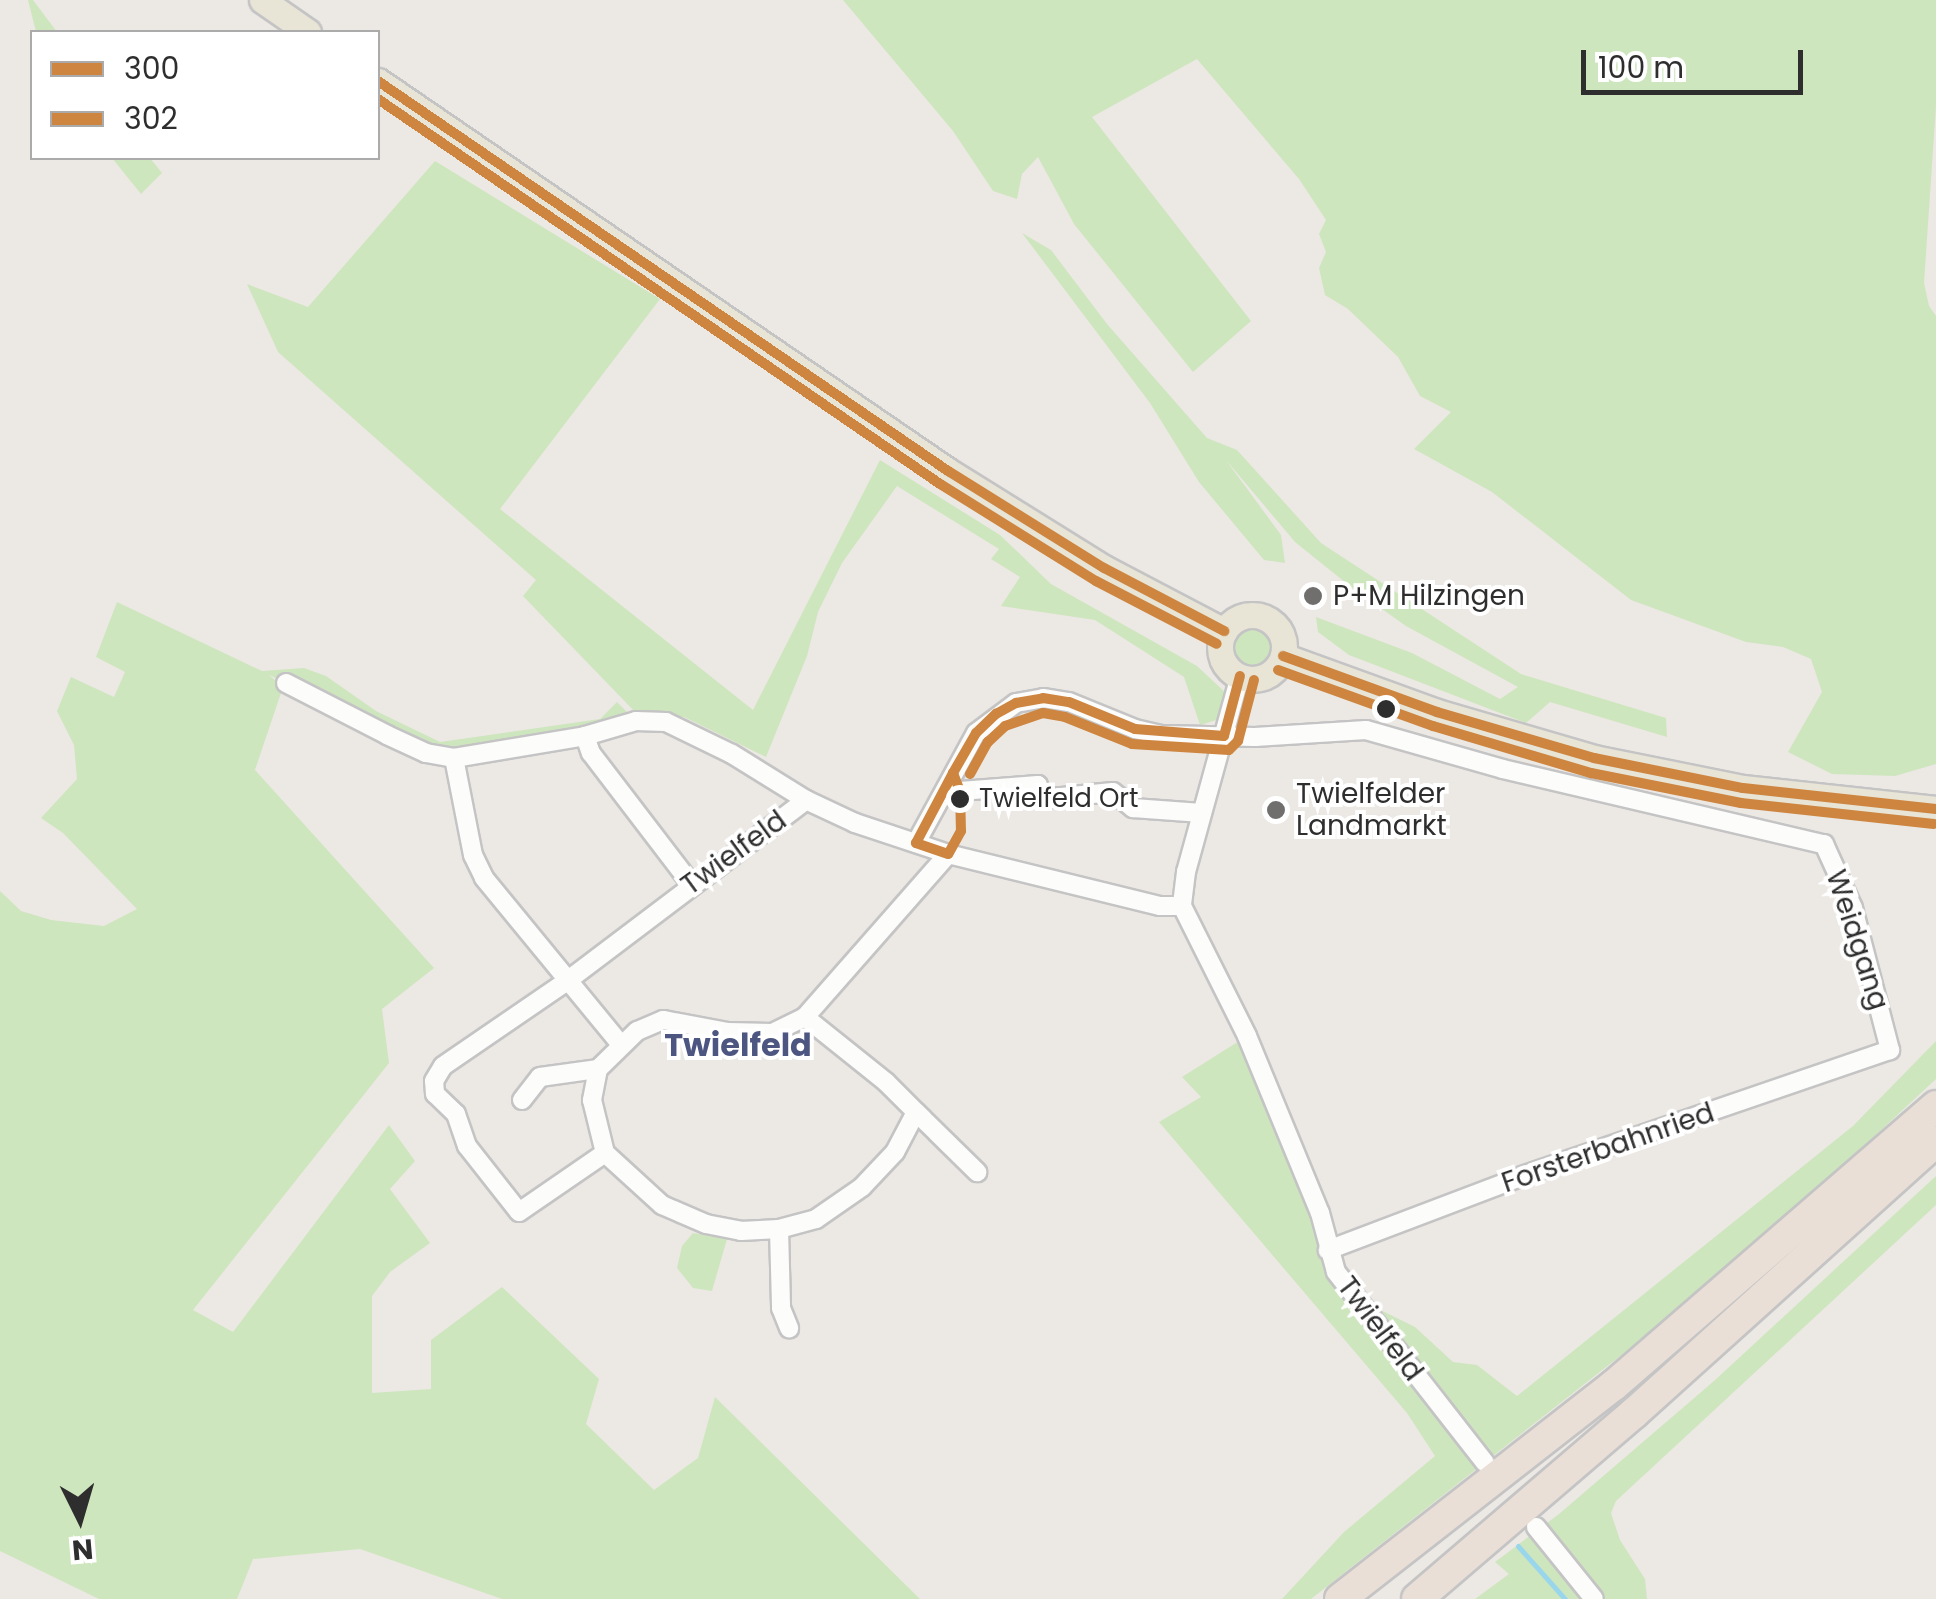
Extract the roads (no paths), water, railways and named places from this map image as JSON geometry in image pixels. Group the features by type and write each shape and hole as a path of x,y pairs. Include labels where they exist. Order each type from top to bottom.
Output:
{"highway":[{"path":"1340,1599 1614,1385 1936,1106"},
{"path":"1417,1599 1713,1344 1936,1141"}],"main road":[{"path":"262,0 305,30"},
{"path":"380,82 948,471 1104,568 1224,631"},
{"path":"1224,631 1248,614 1267,618 1280,630 1284,656"},
{"path":"1224,631 1222,657 1240,676 1266,676 1284,656"},
{"path":"1284,656 1437,712 1594,758 1743,788 1936,808"}],"street":[{"path":"1182,906 1186,872 1240,676"},
{"path":"286,683 400,741 454,758 584,736 636,721 666,722 732,754 806,800"},
{"path":"916,843 976,733 1016,703 1042,698 1069,702 1135,729 1224,736"},
{"name":"Weidgang","path":"1224,736 1366,730 1504,769 1824,844 1852,908 1890,1050"},
{"path":"584,736 591,753 691,884"},
{"path":"454,758 478,866 566,981 621,1045"},
{"path":"960,791 1038,785 1040,799 1113,792 1133,808 1202,813"},
{"name":"Twielfeld","path":"605,1153 519,1212 467,1146 456,1114 435,1094 434,1081 442,1066 566,981 806,800 948,854 1160,906 1182,906 1246,1036 1320,1213 1328,1250 1348,1294 1485,1464"},
{"path":"916,1112 894,1152 862,1188 816,1219 779,1229 741,1232 706,1224 662,1206 605,1153 592,1100 598,1068 637,1031 663,1020 728,1032 772,1033 805,1017 948,854"},
{"path":"805,1017 886,1082 977,1172"},
{"name":"Forsterbahnried","path":"1328,1250 1523,1176 1890,1050"},
{"path":"522,1100 540,1077 598,1068"},
{"path":"779,1229 780,1308 789,1328"},
{"path":"1536,1527 1594,1599"}],"waterway":[{"path":"1518,1546 1565,1599"}],"place":[{"name":"P+M Hilzingen","path":"1313,596"},
{"name":"Twielfeld Ort","path":"960,799"},
{"name":"Twielfelder Landmarkt","path":"1276,810"}],"district":[{"name":"Twielfeld","path":"738,1045"}]}
